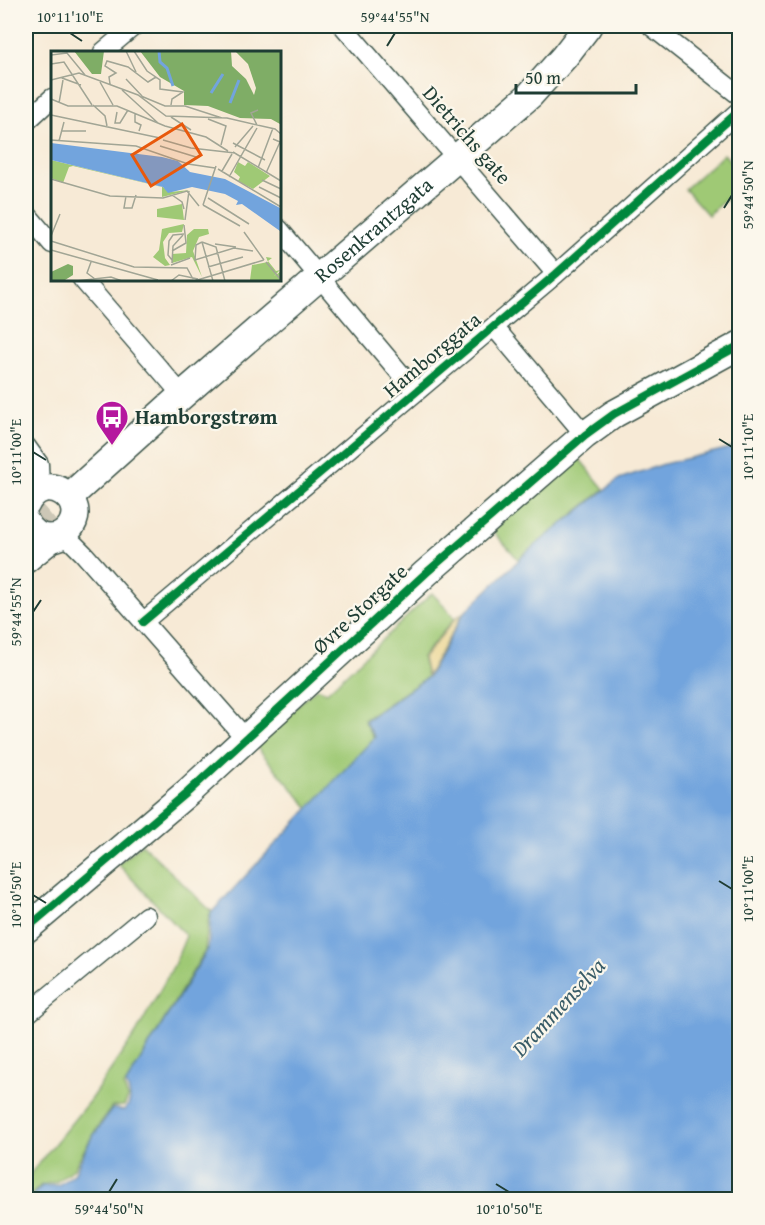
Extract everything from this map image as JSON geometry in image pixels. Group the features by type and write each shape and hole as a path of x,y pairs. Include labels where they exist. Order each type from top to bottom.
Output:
{"main road":[{"name":"Rosenkrantzgata","path":"69,497 182,395 530,95 588,26"},
{"name":"Øvre Storgate","path":"26,928 188,792 426,573 585,435 614,414 740,345"},
{"path":"26,559 58,536 74,521 75,512 69,497 56,488 33,496"},
{"path":"26,523 36,535 58,536"}],"street":[{"path":"104,51 134,26"},
{"name":"Dietrichs gate","path":"343,26 556,274"},
{"path":"651,26 740,96"},
{"path":"26,122 51,99"},
{"name":"Hamborggata","path":"143,622 556,274 740,110"},
{"path":"26,213 51,243"},
{"path":"280,230 416,392"},
{"path":"83,280 182,395"},
{"path":"494,327 585,435"},
{"path":"26,446 39,464 33,496"},
{"path":"58,536 143,622 246,740"},
{"path":"26,1015 146,916"}],"green space":[{"path":"724,154 739,171 739,187 708,215 685,189"},
{"path":"578,457 604,489 518,559 492,530"},
{"path":"432,593 455,618 422,657 427,677 364,720 374,738 309,808 254,744 317,688 327,692"},
{"path":"142,844 212,912 209,915 205,951 124,1087 128,1098 124,1106 112,1107 96,1129 74,1168 56,1182 41,1185 26,1200 26,1179 90,1100 136,1033 174,965 186,936 118,864"}],"sand":[{"path":"464,612 427,676 423,658 456,618"}],"water":[{"name":"Drammenselva","path":"739,446 739,1199 29,1199 42,1186 58,1185 74,1174 91,1139 112,1109 124,1110 129,1104 129,1091 126,1084 208,949 211,913 375,737 365,721 428,677 464,613 528,551 619,479 664,464"}],"tunnel":[{"path":"26,532 87,479"}],"cycle path":[{"path":"143,622 556,274 740,110"},
{"path":"26,929 188,792 426,573 585,435 614,414 740,345"}],"place":[{"name":"Hamborgstrøm","path":"112,446"}]}
